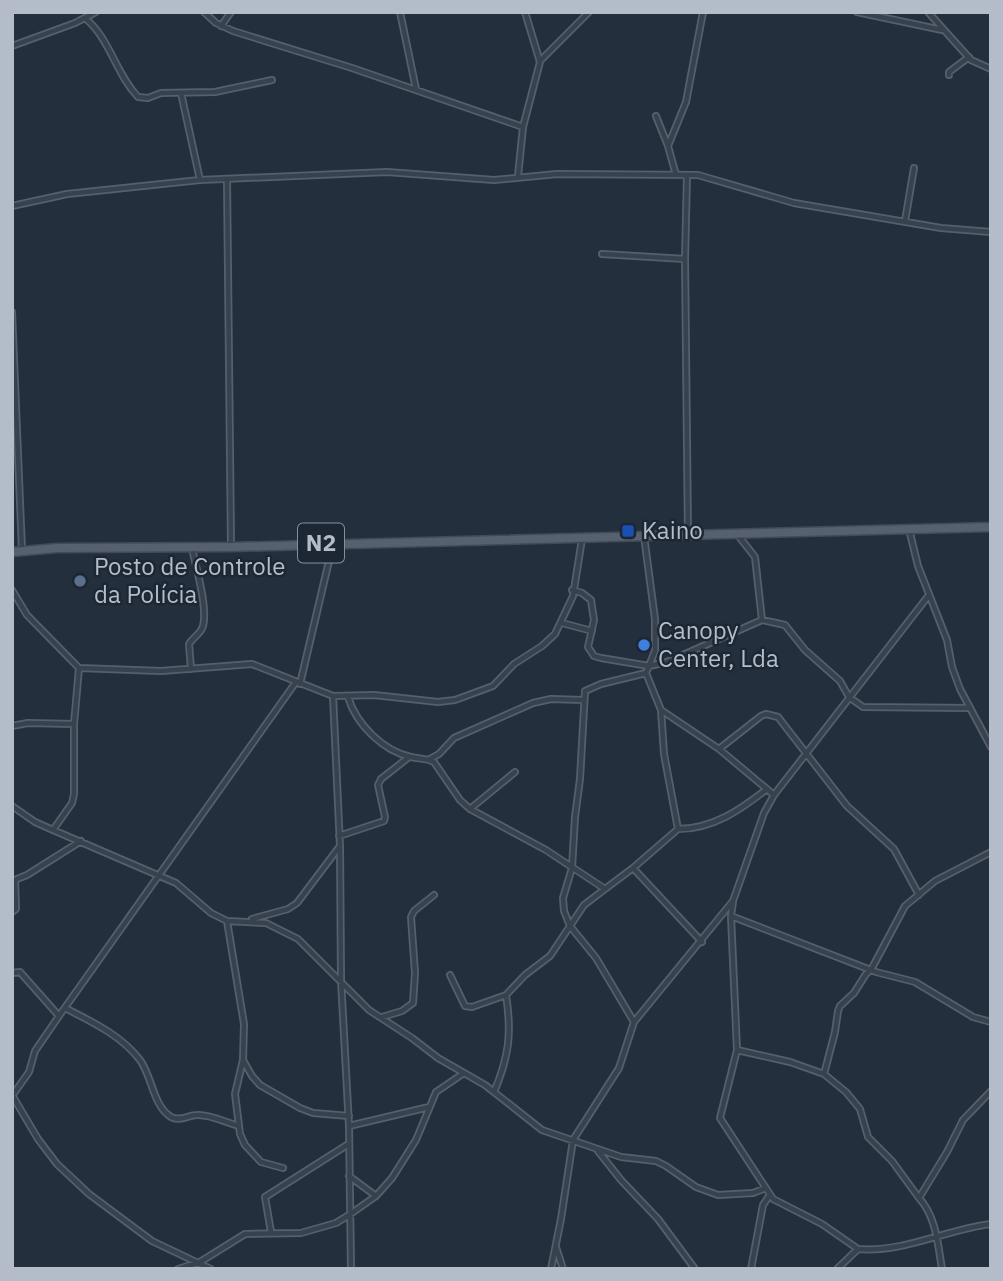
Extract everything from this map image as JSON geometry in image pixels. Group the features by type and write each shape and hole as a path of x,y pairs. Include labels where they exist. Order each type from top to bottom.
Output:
{"main road":[{"name":"N2","path":"12,552 991,527"}],"street":[{"path":"12,46 86,19 96,12"},
{"path":"204,12 221,26 523,127"},
{"path":"221,26 231,12"},
{"path":"400,12 417,90"},
{"path":"525,12 540,62"},
{"path":"518,176 523,127 540,62 589,12"},
{"path":"668,146 686,102 703,12"},
{"path":"857,12 942,30"},
{"path":"928,12 969,57 977,64 991,69"},
{"path":"86,19 97,30 124,79 138,97 148,98 161,93 222,91 272,80"},
{"path":"949,75 949,72 969,57"},
{"path":"181,93 200,180"},
{"path":"656,116 676,175"},
{"path":"905,221 914,168"},
{"path":"12,206 67,194 200,180 387,172 453,175 483,180 518,176 687,175 718,179 775,199 940,228 991,232"},
{"path":"687,175 685,259 688,535"},
{"path":"227,180 231,547"},
{"path":"602,254 685,259"},
{"path":"12,312 22,551"},
{"path":"909,528 929,595 947,640 951,667 991,747"},
{"path":"737,534 755,557 762,620"},
{"path":"644,536 655,619 655,651 646,673 661,710 664,754 678,829"},
{"path":"12,590 27,615 79,668 161,671 252,664 333,696 374,695 438,702 480,692 499,682 514,664 549,640 562,623 573,596 582,538"},
{"path":"211,1269 152,1241 89,1194 57,1164 12,1096 29,1072 35,1051 59,1016 298,683 333,543"},
{"path":"191,669 189,644 203,624 192,548"},
{"path":"572,590 591,600 594,620 588,647 594,656 649,666 667,662 762,620 785,625 805,650 840,681 849,697 868,708 970,708"},
{"path":"929,595 774,794 764,813 733,901 731,916 737,1050 720,1118 761,1177 769,1195 822,1224 858,1250 880,1250 991,1224"},
{"path":"562,623 592,631"},
{"path":"53,830 72,803 74,794 74,724 79,668"},
{"path":"634,1023 596,958 570,926 564,911 563,898 572,868 585,691 601,684 646,673"},
{"path":"333,696 340,846 341,980 349,1126 351,1269"},
{"path":"347,696 364,728 385,744 410,757 429,760 439,767 460,800 470,809 546,850 605,889"},
{"path":"429,760 439,754 454,738 533,703 559,698 584,700"},
{"path":"661,710 719,749 774,794"},
{"path":"719,749 766,714 778,717 854,814 894,849 919,895"},
{"path":"12,726 28,723 74,724"},
{"path":"339,836 384,821 386,817 378,785 381,779 410,757"},
{"path":"470,809 515,772"},
{"path":"450,975 466,1006 472,1007 506,995 525,975 550,956 584,905 678,829 712,824 767,789"},
{"path":"12,806 35,822 176,883 211,913 227,920 248,920 275,925 299,939 369,1010 438,1058 494,1092 542,1130 621,1157 656,1161 696,1188 718,1195 753,1193 766,1188"},
{"path":"12,912 16,909 14,881 82,841"},
{"path":"248,920 293,906 340,846"},
{"path":"824,1074 838,1011 871,970 901,912 943,877 991,852"},
{"path":"633,868 702,942"},
{"path":"381,1017 402,1011 413,1003 415,973 411,917 414,911 434,895"},
{"path":"551,1269 573,1140 614,1080 634,1023 733,901"},
{"path":"731,916 871,970 915,982 973,1017 991,1022"},
{"path":"227,920 244,1024 243,1060 236,1085 239,1126 245,1145 261,1162 283,1168"},
{"path":"12,973 20,972 59,1016"},
{"path":"494,1092 509,1050 510,1022 506,995"},
{"path":"65,1008 105,1029 134,1052 143,1064 163,1110 171,1117 201,1114 239,1126"},
{"path":"737,1050 790,1062 824,1074 846,1091 856,1103 868,1137 892,1161 924,1203 937,1238 942,1269"},
{"path":"243,1060 251,1076 260,1085 286,1101 313,1113 348,1116"},
{"path":"178,1269 200,1262 245,1234 300,1233 336,1223 349,1215 376,1195 406,1158 436,1093 464,1073"},
{"path":"919,1198 963,1120 991,1091"},
{"path":"349,1126 429,1107"},
{"path":"271,1232 265,1197 348,1145"},
{"path":"597,1150 658,1219 695,1269"},
{"path":"349,1176 376,1195"},
{"path":"751,1269 763,1205 769,1195"},
{"path":"555,1247 563,1269"},
{"path":"837,1269 858,1250"}],"place":[{"name":"Kaino","path":"628,531"},
{"name":"Posto de Controle da Polícia","path":"80,581"},
{"name":"Canopy Center, Lda","path":"644,645"}]}
